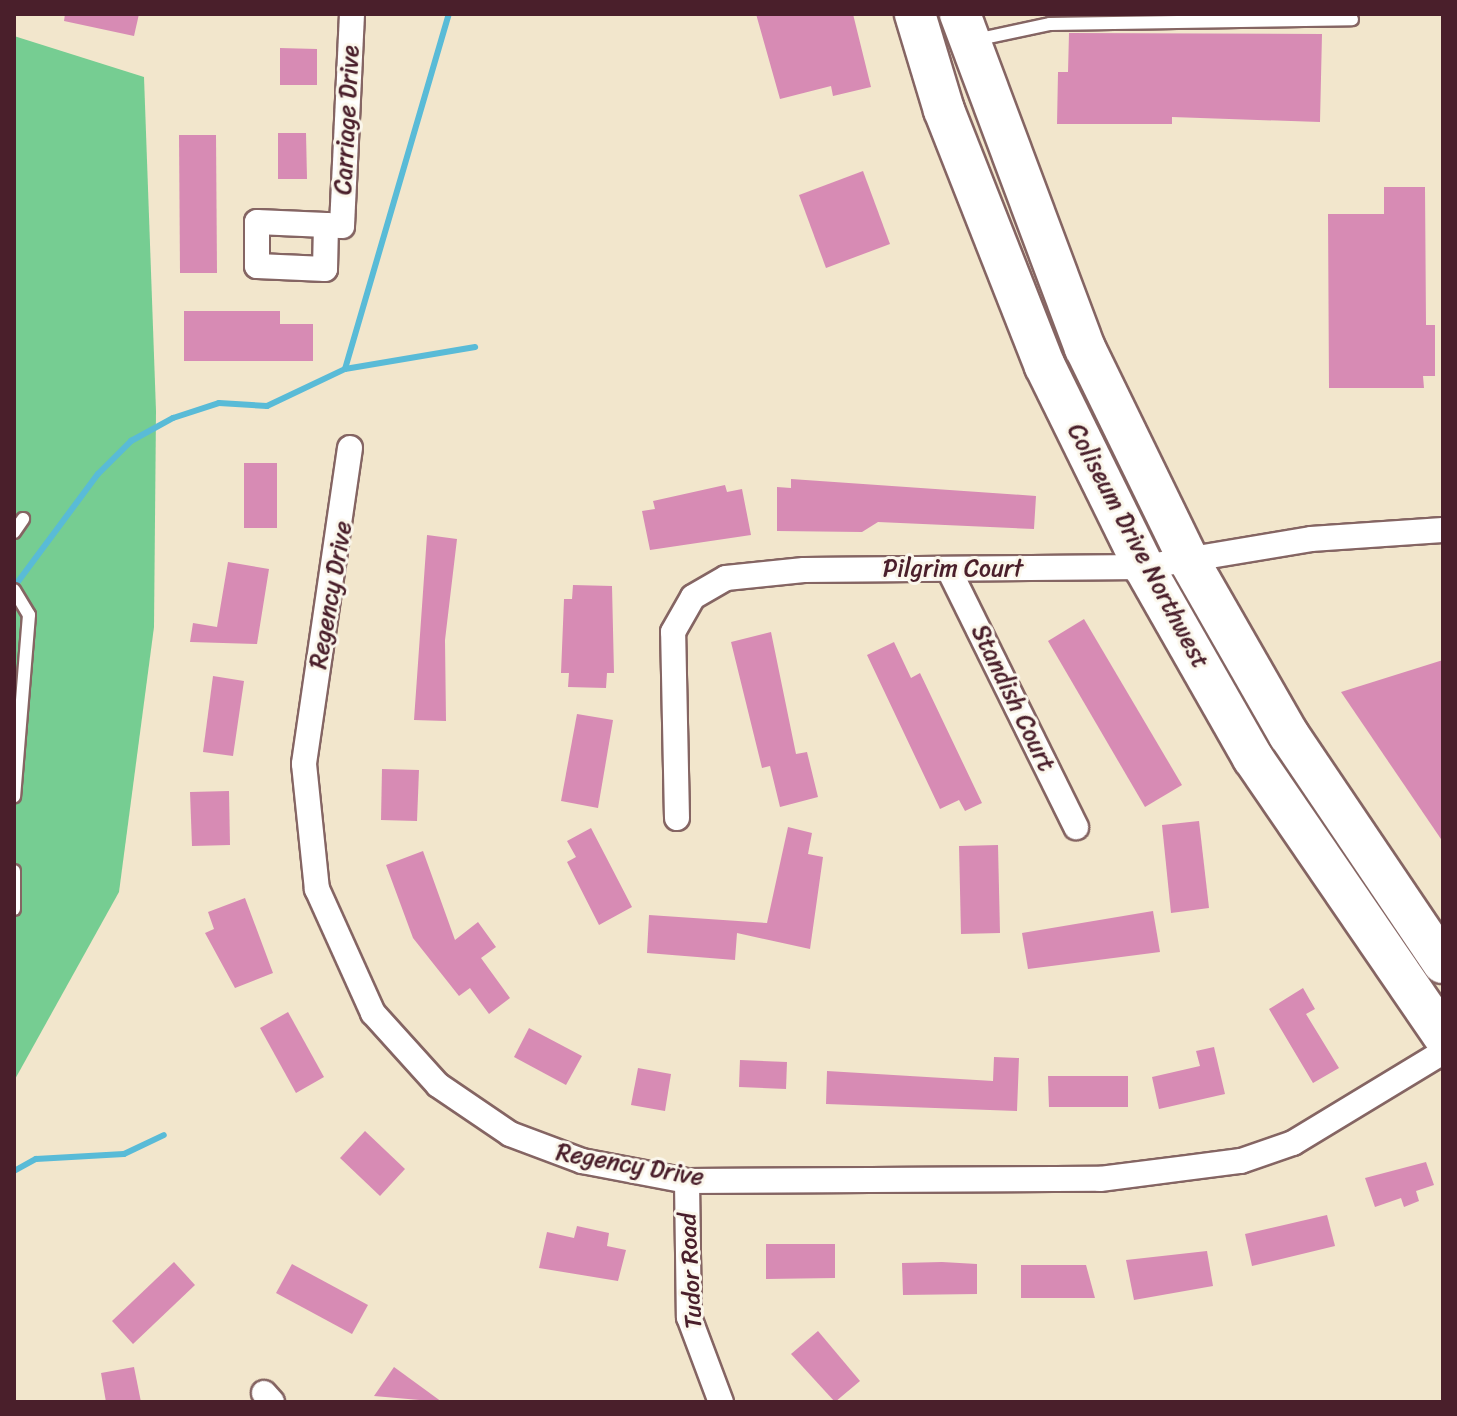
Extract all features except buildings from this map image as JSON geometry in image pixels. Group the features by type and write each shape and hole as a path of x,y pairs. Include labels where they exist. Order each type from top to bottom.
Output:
{"main road":[{"name":"Coliseum Drive Northwest","path":"915,14 944,110 1045,366 1144,567 1253,758 1443,1036"},
{"name":"Coliseum Drive Northwest","path":"964,28 1085,348 1188,559 1289,735 1443,963"}],"street":[{"name":"Carriage Drive","path":"334,226 352,14"},
{"name":"Regency Drive","path":"350,448 304,764 309,851 332,935 353,980 403,1051 477,1114 545,1150 687,1181 1100,1179 1241,1161 1305,1136 1443,1052"},
{"name":"Pilgrim Court","path":"677,818 671,651 693,597 745,574 1144,567 1311,539 1443,530"},
{"name":"Standish Court","path":"949,570 1076,827"},
{"name":"Tudor Road","path":"687,1181 689,1317 721,1402"}],"lane":[{"path":"964,28 1352,19"},
{"path":"14,532 23,519"},
{"path":"14,796 29,615 17,594"},
{"path":"14,871 14,909"}],"green space":[{"path":"14,36 144,77 156,411 154,627 119,892 14,1081"}],"waterway":[{"path":"345,369 449,14"},
{"path":"14,587 98,474 131,441 173,418 219,403 267,406 345,369 475,347"},
{"path":"14,1171 36,1159 124,1154 164,1135"}]}
